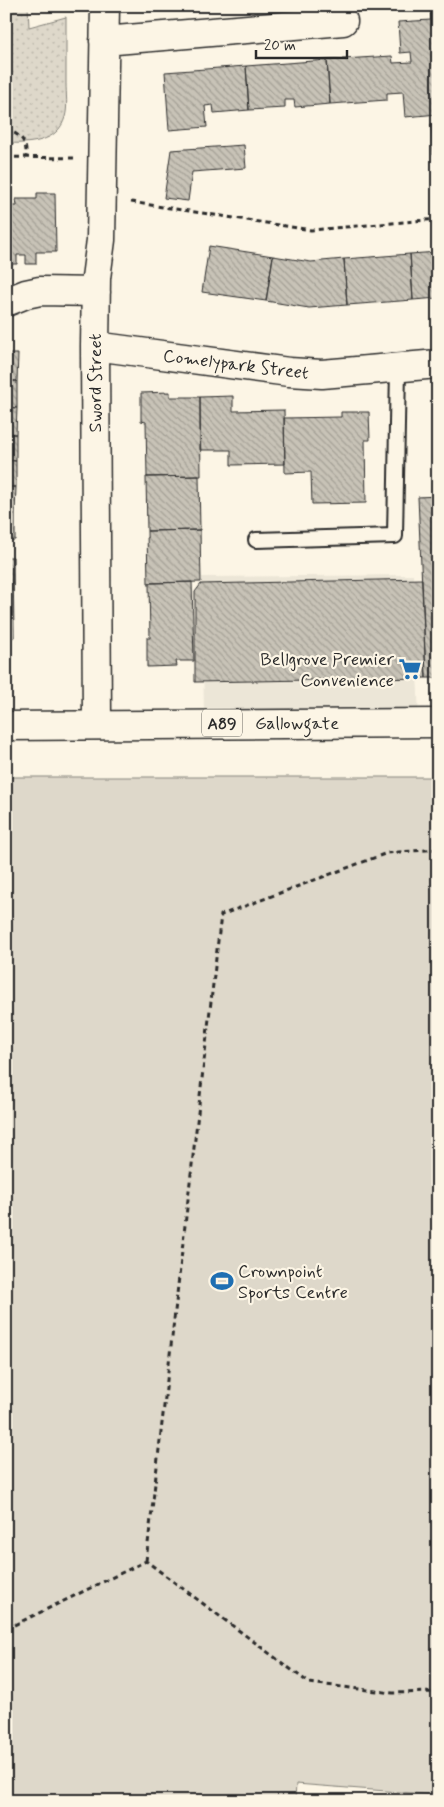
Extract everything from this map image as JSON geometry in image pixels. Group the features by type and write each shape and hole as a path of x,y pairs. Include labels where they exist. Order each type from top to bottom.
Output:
{"street":[{"name":"Sword Street","path":"96,724 95,346 96,267 101,240 105,6"},
{"path":"104,41 344,14"},
{"path":"6,302 40,291 96,292"},
{"name":"Comelypark Street","path":"95,346 289,372 322,374 438,364"},
{"name":"Gallowgate","path":"6,726 438,723"}],"lane":[{"path":"256,540 395,536 398,368"}],"path":[{"path":"6,128 20,136 24,141 26,158"},
{"path":"6,157 102,159"},
{"path":"101,197 311,230 438,219"},
{"path":"146,1562 221,915 387,853 438,849"},
{"path":"6,1629 146,1562"},
{"path":"146,1562 309,1683 394,1693 438,1692"}],"shaded area":[{"path":"6,6 28,6 29,27 66,17 66,113 61,126 56,132 41,140 24,143 6,143"},
{"path":"413,575 419,718 204,719 202,577"},
{"name":"Crownpoint Sports Centre","path":"6,777 438,777 438,1795 296,1784 295,1801 6,1801"}],"building":[{"path":"430,6 438,6 438,114 405,117 403,92 387,93 387,100 330,104 327,60 392,56 393,63 412,62 411,52 400,53 398,22 431,20"},
{"path":"327,60 330,104 295,107 294,100 285,100 285,108 249,110 246,66"},
{"path":"246,66 249,110 214,113 213,105 205,106 207,127 169,130 165,72"},
{"path":"431,124 438,124 438,154 433,155"},
{"path":"244,145 246,168 192,172 188,201 164,198 171,150"},
{"path":"37,193 55,193 56,252 36,252 36,264 26,264 26,255 17,255 17,264 6,264 6,206 17,206 16,199 37,199"},
{"path":"209,246 273,256 266,301 202,292"},
{"path":"438,252 438,298 413,300 410,254"},
{"path":"410,254 413,300 347,305 344,259"},
{"path":"273,256 311,262 344,259 347,305 309,308 266,301"},
{"path":"6,354 18,354 17,381 6,381"},
{"path":"6,381 17,381 17,408 6,407"},
{"path":"170,392 170,397 200,397 201,476 147,477 146,422 141,421 141,393"},
{"path":"233,396 233,411 284,410 285,464 231,465 231,450 200,450 200,397"},
{"path":"6,407 17,408 16,434 6,434"},
{"path":"341,412 369,412 370,440 365,440 366,503 312,504 311,472 285,473 284,418 341,417"},
{"path":"6,434 16,434 16,461 6,460"},
{"path":"6,460 16,461 16,487 6,487"},
{"path":"199,476 200,530 147,531 146,477"},
{"path":"6,487 16,487 15,514 6,514"},
{"path":"438,496 438,678 426,678 418,497"},
{"path":"6,514 15,514 15,540 6,540"},
{"path":"200,530 201,582 148,583 147,531"},
{"path":"6,557 13,557 14,637 6,644"},
{"path":"422,579 426,678 195,682 195,592 201,584"},
{"path":"192,582 194,661 176,661 177,666 147,667 147,638 150,638 149,583"}],"place":[{"name":"Bellgrove Premier Convenience","path":"410,669"},
{"name":"Crownpoint Sports Centre","path":"222,1281"}]}
